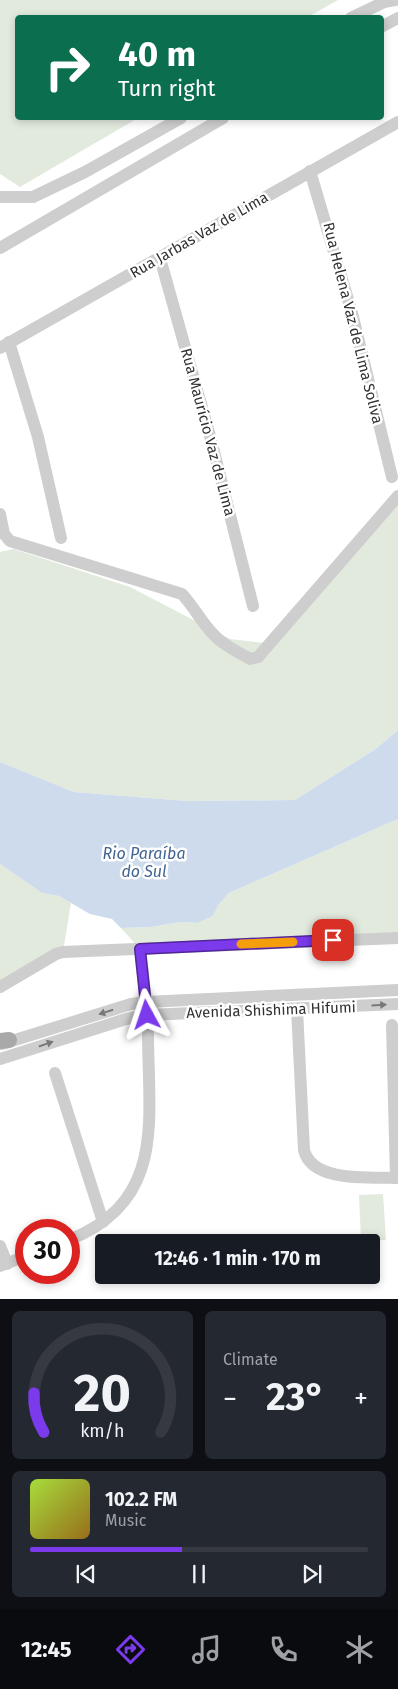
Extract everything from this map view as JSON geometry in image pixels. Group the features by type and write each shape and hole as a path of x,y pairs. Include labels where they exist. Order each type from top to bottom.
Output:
{"street":[{"path":"357,15 384,2 395,0"},
{"path":"384,25 398,18"},
{"path":"0,197 33,198 85,172 177,120"},
{"path":"0,248 220,120"},
{"name":"Rua Jarbas Vaz de Lima","path":"5,345 160,258 310,170 398,122"},
{"name":"Rua Helena Vaz de Lima Soliva","path":"310,170 352,313 392,477"},
{"name":"Rua Maurício Vaz de Lima","path":"160,258 210,436 253,606"},
{"path":"5,345 38,437 61,538"},
{"path":"0,514 4,534 10,540 182,594 191,603 212,634 222,643 250,659 258,657 398,496"},
{"path":"0,987 56,954 63,952 398,938"},
{"path":"140,949 147,1015"},
{"name":"Avenida Shishima Hifumi","path":"3,1042 131,1004 146,1002 398,990"},
{"name":"Avenida Shishima Hifumi","path":"0,1059 109,1024 147,1015 398,1004"},
{"path":"297,1009 304,1150 308,1161 317,1170 328,1174 397,1178 392,1025"},
{"path":"80,1234 103,1222 128,1198 145,1162 149,1134 148,1032"},
{"path":"55,1073 103,1222"},
{"path":"0,1246 3,1265 15,1260"}],"shaded area":[{"path":"0,0 338,0 312,15 15,15 15,120 135,120 20,187 0,174"},
{"path":"398,505 398,730 377,748 295,800 187,801 74,792 0,762 0,552 14,549 130,587 230,639 272,644"},
{"path":"398,819 398,938 140,949 121,928 151,927 182,922 197,923 213,916 219,904 229,893"},
{"path":"0,864 42,893 59,896 71,903 63,952 0,983"},
{"path":"383,1194 386,1240 380,1240 380,1234 361,1234 359,1195"}],"water":[{"name":"Rio Paraíba do Sul","path":"398,730 398,819 229,893 219,904 213,916 197,923 182,922 151,927 121,928 112,919 90,914 59,896 42,893 0,864 0,762 74,792 187,801 295,800 377,748"}],"slow traffic":[{"path":"241,944 293,942"}],"route":[{"path":"147,1015 140,949 333,940"}]}
